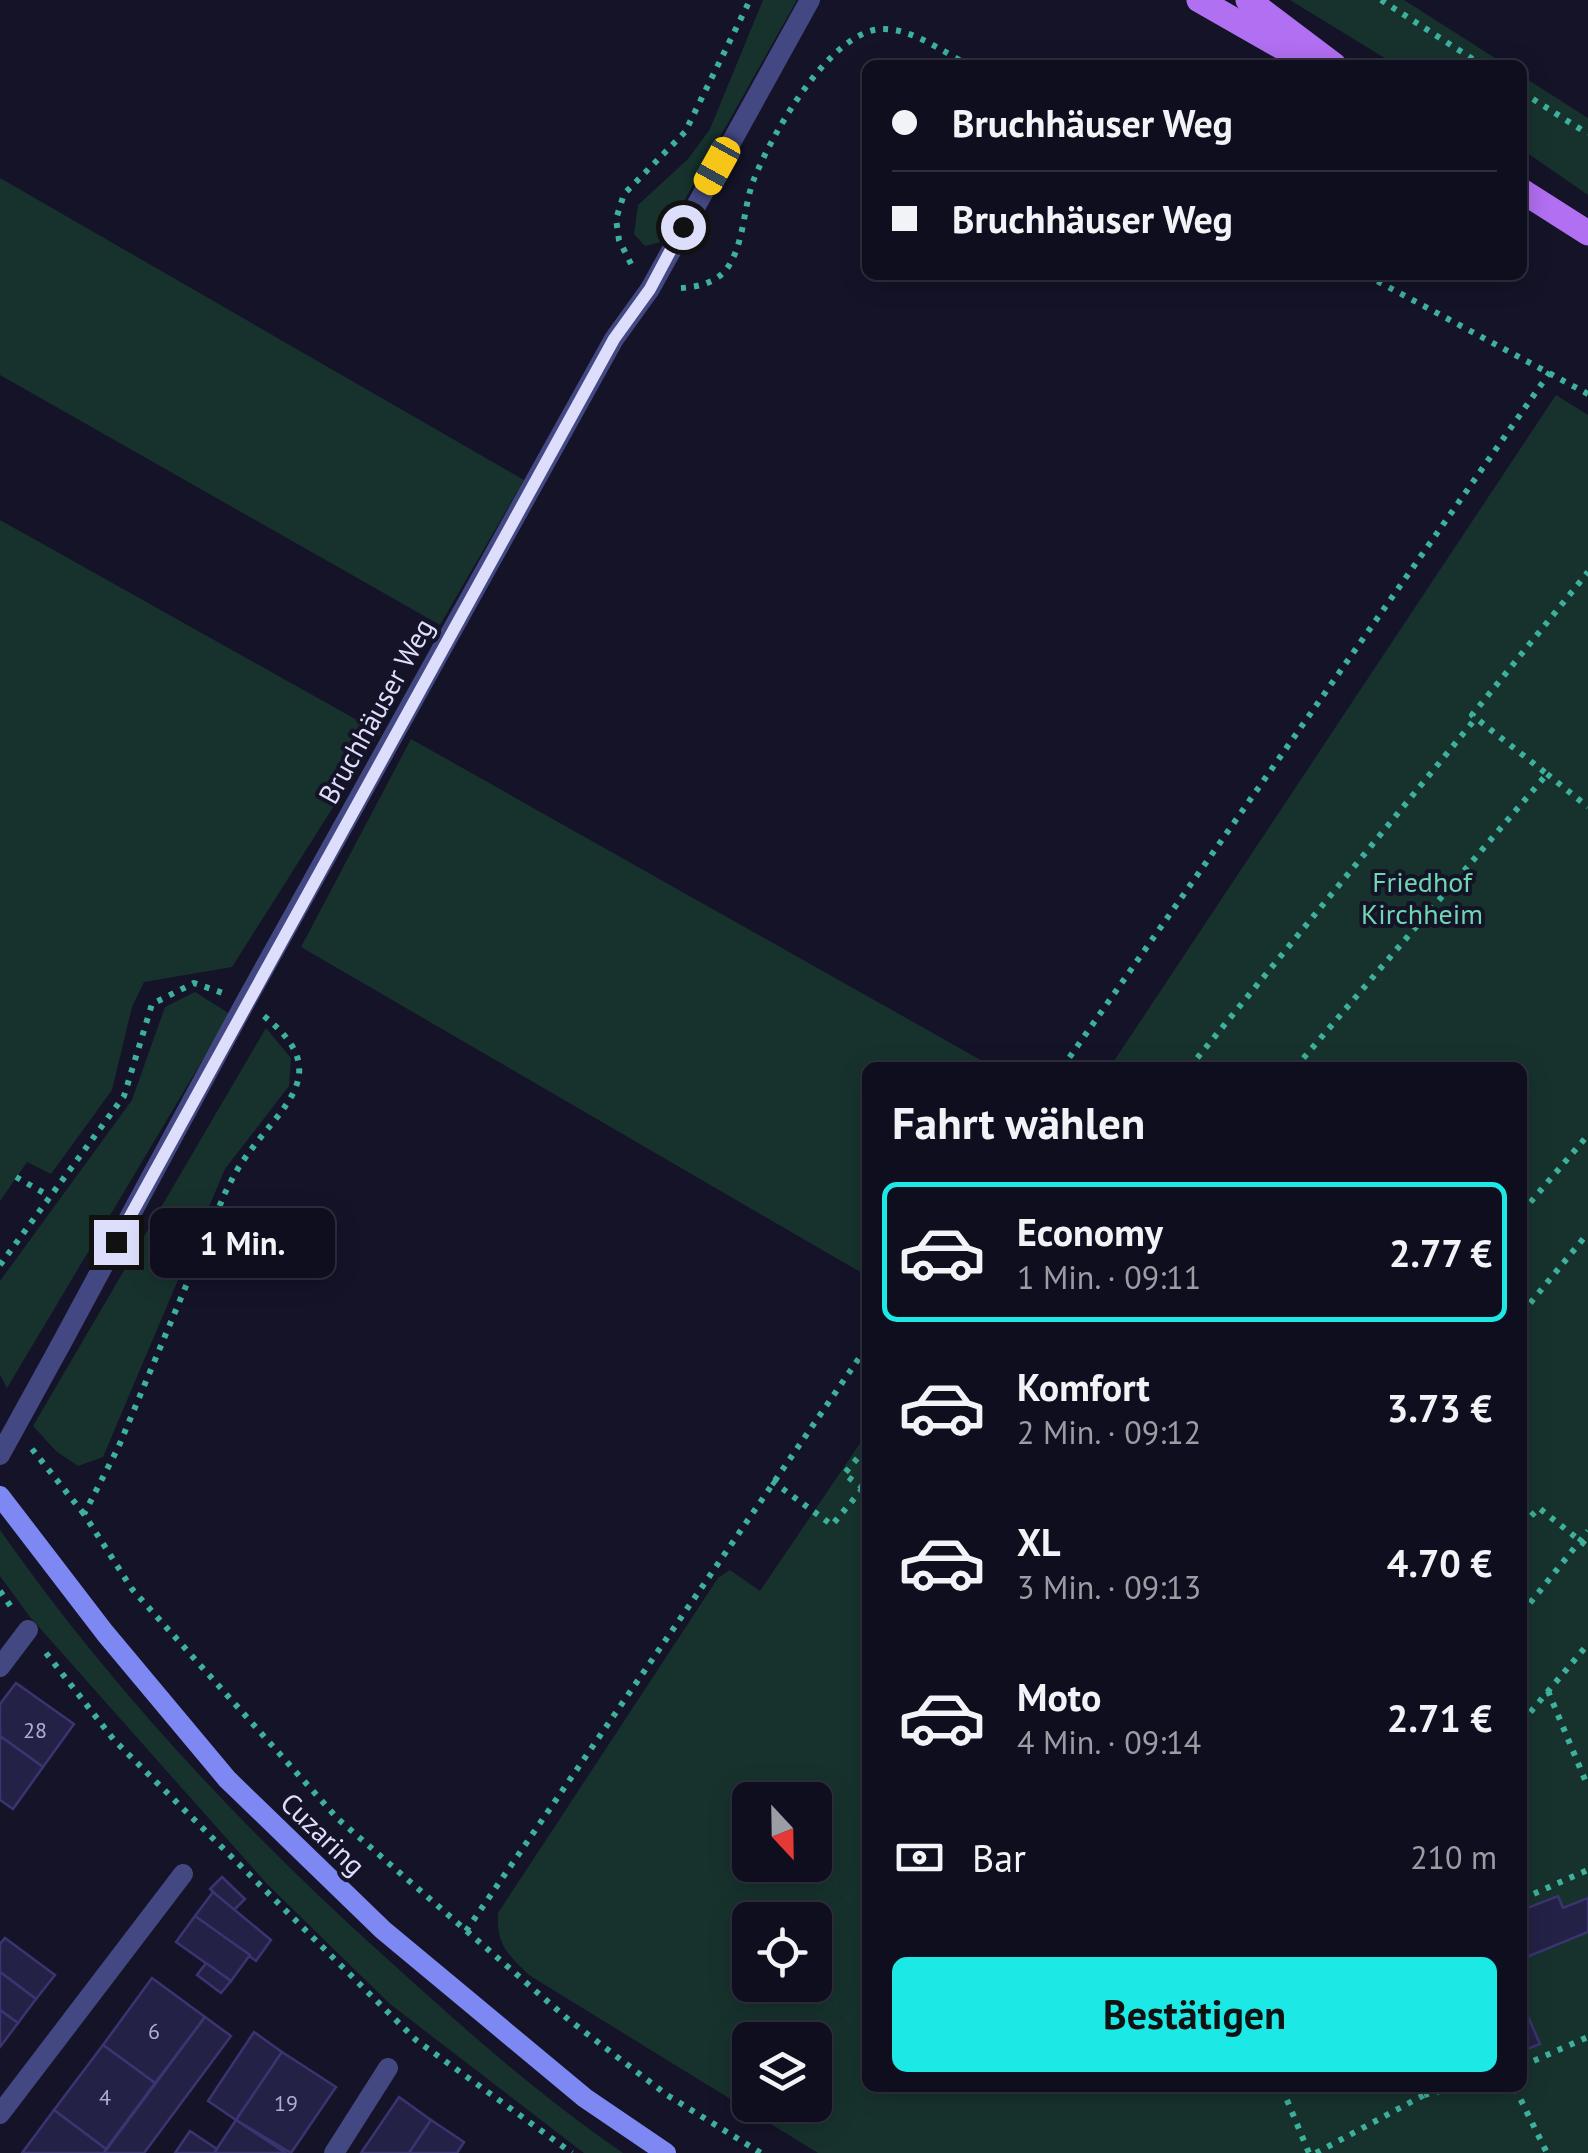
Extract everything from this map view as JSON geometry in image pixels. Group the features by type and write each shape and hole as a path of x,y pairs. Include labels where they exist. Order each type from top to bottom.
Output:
{"main road":[{"path":"1200,0 1304,60"},
{"path":"1248,0 1327,60"},
{"path":"1527,194 1588,233"},
{"name":"Cuzaring","path":"0,1496 105,1632 227,1778 383,1930 585,2098 666,2153"}],"street":[{"name":"Bruchhäuser Weg","path":"0,1456 256,984 614,339 650,289 810,0"},
{"path":"0,1667 28,1630"},
{"path":"0,2114 183,1874"},
{"path":"334,2153 388,2068"}],"path":[{"path":"1381,0 1474,60"},
{"path":"1527,95 1588,134"},
{"path":"1375,280 1588,394"},
{"path":"1066,1062 1550,372"},
{"path":"1588,572 1472,715 1585,804 1588,794"},
{"path":"1194,1062 1476,718"},
{"path":"1300,1062 1547,774"},
{"path":"1527,1206 1588,1135"},
{"path":"84,1514 118,1448 225,1192 244,1159"},
{"path":"16,1177 49,1196"},
{"path":"1527,1307 1588,1233"},
{"path":"466,1932 862,1354"},
{"path":"24,1439 84,1514 132,1589 338,1819 570,2020 667,2095 761,2153"},
{"path":"862,1453 844,1474 862,1488"},
{"path":"772,1481 832,1525 862,1493"},
{"path":"1527,1521 1539,1508 1588,1547"},
{"path":"1527,1607 1588,1531"},
{"path":"0,1592 114,1740 416,2040 572,2153"},
{"path":"1527,1716 1588,1644"},
{"path":"1548,1691 1588,1787"},
{"path":"1527,1897 1588,1870"},
{"path":"1527,2064 1588,2037"},
{"path":"1284,2092 1312,2153 1420,2092"},
{"path":"1517,2092 1547,2153"}],"green space":[{"path":"763,0 797,0 661,242 645,246 634,234 638,205 688,159 710,129"},
{"path":"1290,0 1404,0 1498,60 1388,60"},
{"path":"1527,79 1588,118 1588,195 1527,153"},
{"path":"0,178 524,480 440,625 0,375"},
{"name":"Friedhof Kirchheim","path":"1556,395 1588,415 1588,2153 818,2153 768,2122 832,2122 832,2022 732,2022 732,2100 529,1975 501,1941 498,1913 718,1578 730,1570 760,1591 862,1440 862,2092 1527,2092 1527,1062 1113,1062"},
{"path":"0,520 380,733 232,967 144,982 132,1007 112,1090 51,1174 27,1162 0,1201"},
{"path":"411,739 984,1062 862,1062 862,1273 301,947"},
{"path":"195,992 230,1014 7,1388 0,1375 0,1281 132,1100 165,1007"},
{"path":"266,1028 291,1058 289,1086 225,1169 103,1457 78,1466 56,1451 33,1426"},
{"path":"0,1530 132,1700 280,1858 471,2034 623,2153 584,2153 390,2004 267,1884 30,1617 0,1576"}],"building":[{"path":"16,1683 74,1724 43,1767 0,1736 0,1704"},
{"path":"0,1736 43,1767 13,1809 0,1800"},
{"path":"222,1877 245,1899 233,1911 210,1889"},
{"path":"213,1892 271,1940 256,1961 195,1916"},
{"path":"1558,1896 1563,1908 1588,1898 1588,1932 1527,1957 1527,1908"},
{"path":"195,1916 250,1955 231,1981 176,1942"},
{"path":"5,1938 55,1975 36,1999 0,1972 0,1944"},
{"path":"206,1963 231,1981 221,1993 197,1975"},
{"path":"0,1972 36,1999 18,2023 0,2010"},
{"path":"152,1978 205,2017 155,2083 103,2045"},
{"path":"0,2010 18,2023 0,2047"},
{"path":"1527,2014 1540,2044 1527,2049"},
{"path":"205,2017 231,2036 144,2153 104,2153"},
{"path":"254,2032 282,2052 236,2120 208,2101"},
{"path":"103,2045 155,2083 106,2149 54,2110"},
{"path":"282,2052 336,2087 291,2153 236,2120"},
{"path":"399,2097 431,2120 409,2153 361,2153"},
{"path":"54,2110 106,2149 104,2153 22,2153"},
{"path":"236,2120 286,2153 214,2153"},
{"path":"431,2120 464,2142 457,2153 409,2153"},
{"path":"190,2131 217,2149 214,2153 175,2153"}],"route":[{"path":"116,1242 614,339 650,289 683,227"}]}
